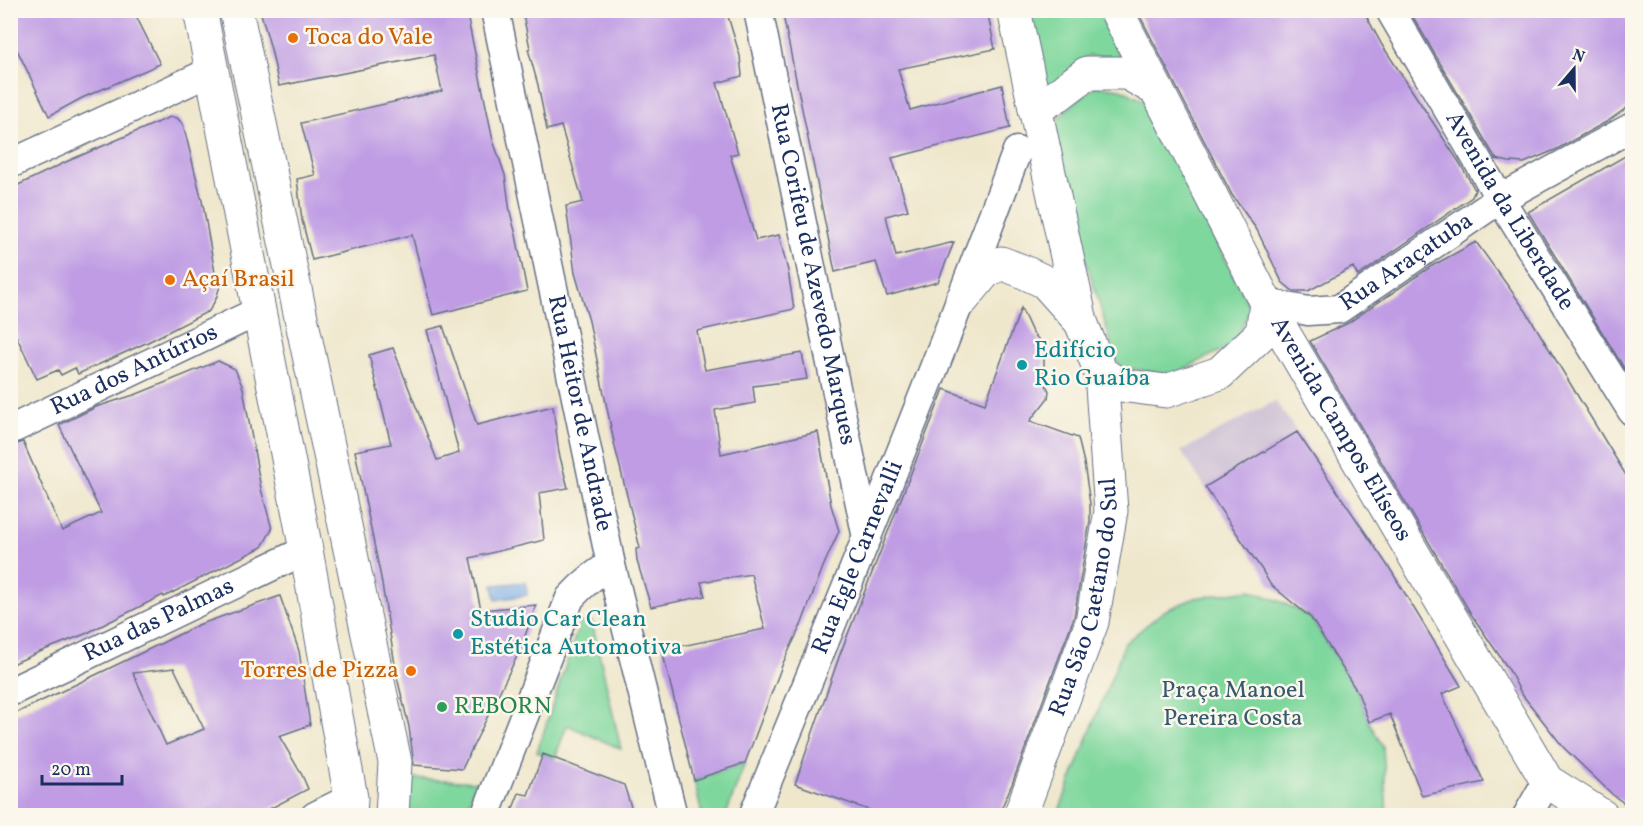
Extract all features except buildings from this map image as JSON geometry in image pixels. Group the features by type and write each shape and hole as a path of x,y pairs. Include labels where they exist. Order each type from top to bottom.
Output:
{"street":[{"path":"200,10 306,550 350,807 315,816"},
{"path":"236,10 395,762 392,816"},
{"name":"Rua Heitor de Andrade","path":"495,10 611,565 673,816"},
{"name":"Rua Corifeu de Azevedo Marques","path":"758,10 867,538"},
{"path":"1014,10 1081,322"},
{"name":"Avenida Campos Elíseos","path":"1116,10 1266,303 1547,781 1602,816"},
{"name":"Avenida da Liberdade","path":"1390,10 1500,199 1632,411"},
{"path":"10,164 212,70"},
{"path":"1035,109 1088,73 1127,73 1157,90"},
{"name":"Rua Araçatuba","path":"1266,303 1308,311 1339,309 1500,199 1632,127"},
{"name":"Rua Egle Carnevalli","path":"753,816 962,300 1017,151"},
{"path":"962,300 986,272 1001,263 1045,282 1081,322"},
{"path":"1101,373 1120,386 1166,391 1220,373 1262,333 1266,303"},
{"name":"Rua dos Antúrios","path":"10,429 259,311"},
{"name":"Rua São Caetano do Sul","path":"1020,816 1092,622 1111,511 1101,373 1081,322"},
{"name":"Rua das Palmas","path":"10,692 306,550"},
{"path":"485,816 570,598 598,571 611,565"},
{"path":"1527,816 1547,781"}],"shaded area":[{"path":"1275,401 1297,432 1205,487 1181,451"}],"green space":[{"path":"1028,11 1099,11 1124,60 1088,56 1057,81 1043,97"},
{"path":"1096,86 1121,89 1146,102 1250,308 1234,344 1172,375 1121,367 1116,360 1047,130 1073,104"},
{"name":"Praça Manoel Pereira Costa","path":"1250,590 1284,603 1311,618 1358,693 1369,722 1383,747 1387,815 1057,816 1125,643 1164,611 1195,598"},
{"path":"580,622 592,622 621,749 567,725 555,758 537,752"},
{"path":"745,763 726,815 702,815 694,780"},
{"path":"407,778 478,782 463,815 406,816"}],"water":[{"path":"526,582 527,595 496,600 493,585"}],"place":[{"name":"Toca do Vale","path":"293,38"},
{"name":"Açaí Brasil","path":"170,280"},
{"name":"Edifício Rio Guaíba","path":"1022,365"},
{"name":"Studio Car Clean Estética Automotiva","path":"458,634"},
{"name":"Torres de Pizza","path":"411,671"},
{"name":"REBORN","path":"442,707"}]}
